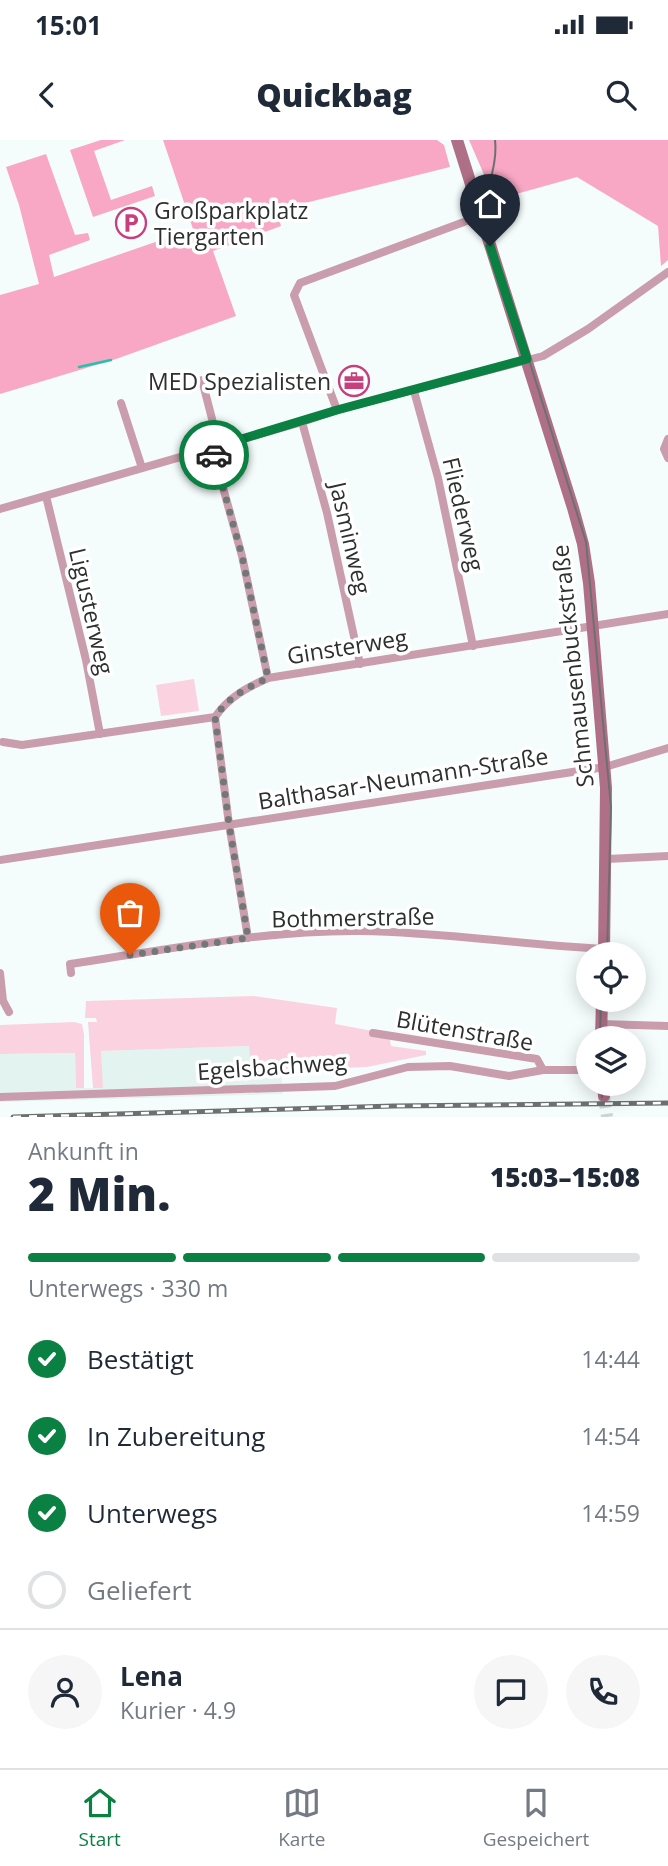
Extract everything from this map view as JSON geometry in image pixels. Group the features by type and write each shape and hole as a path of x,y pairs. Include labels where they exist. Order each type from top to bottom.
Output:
{"street":[{"name":"Schmausenbuckstraße","path":"457,140 581,536 587,568 605,767 607,859 604,942"},
{"path":"337,410 294,295 300,283 480,216"},
{"path":"0,509 337,410 543,356 571,340 668,272"},
{"path":"202,380 268,678"},
{"name":"Fliederweg","path":"414,391 438,478 473,646"},
{"path":"121,403 142,468"},
{"name":"Jasminweg","path":"302,422 327,513 360,664"},
{"path":"668,439 664,449 668,458"},
{"name":"Ligusterweg","path":"46,496 74,608 100,734"},
{"name":"Ginsterweg","path":"215,717 238,692 268,678 668,614"},
{"path":"3,742 22,745 215,717 248,938"},
{"name":"Balthasar-Neumann-Straße","path":"0,860 605,767 668,748"},
{"path":"607,859 668,856"},
{"name":"Bothmerstraße","path":"71,972 70,964 248,938 358,931 478,937 576,949"},
{"path":"0,973 3,1001 9,1012"},
{"path":"646,1028 668,1026"},
{"name":"Blütenstraße","path":"373,1033 537,1059 543,1070 576,1070"},
{"name":"Egelsbachweg","path":"0,1097 335,1086 408,1067 450,1066 509,1076 543,1070"}],"shaded area":[{"path":"101,140 125,140 94,151 111,200 152,186 155,196 93,217 70,150"},
{"path":"163,140 437,140 444,145 450,167 277,210 281,226 213,251 236,316 116,359 0,394 0,295 39,284 19,205 6,167 46,154 75,235 88,233 90,240 49,255 54,277 193,229"},
{"path":"469,140 668,140 668,260 661,266 658,226 577,177 495,200"},
{"path":"194,679 199,711 161,716 156,685"},
{"path":"254,996 337,1008 335,1024 373,1031 390,1039 391,1046 426,1051 426,1055 367,1067 251,1072 249,1046 101,1051 103,1088 93,1088 88,1022 97,1022 96,1018 85,1018 86,1001"},
{"path":"82,1024 84,1034 84,1088 76,1088 75,1053 0,1054 0,1025"},
{"path":"249,1046 252,1072 281,1071 283,1094 0,1102 0,1054 75,1053 76,1088 102,1088 100,1051"}],"waterway":[{"path":"79,367 111,360"}],"tunnel":[{"path":"604,1096 607,1117"}],"tram line":[{"path":"495,140 495,159 484,216 586,542 611,807 607,942"},
{"path":"600,1026 601,1012"}],"railway":[{"path":"13,1117 394,1106 668,1103"}],"way so far":[{"path":"130,955 248,938 215,717 238,692 268,678 242,556 214,455"}],"place":[{"name":"Großparkplatz Tiergarten","path":"131,223"},
{"name":"MED Spezialisten","path":"354,381"}],"route":[{"path":"214,455 212,448 337,410 527,359 490,246"}]}
